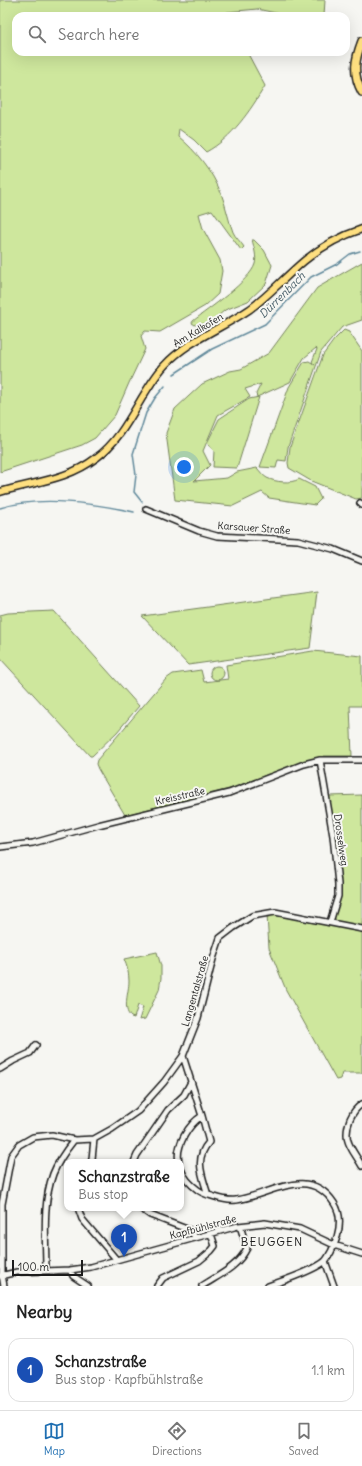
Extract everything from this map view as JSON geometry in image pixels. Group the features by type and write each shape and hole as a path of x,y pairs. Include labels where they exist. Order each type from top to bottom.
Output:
{"highway":[{"path":"362,41 354,64 355,77 362,92"}],"main road":[{"name":"Am Kalkofen","path":"0,492 52,480 85,466 98,458 109,447 121,431 154,378 173,357 192,343 225,325 258,303 314,254 332,242 362,229"}],"street":[{"name":"Karsauer Straße","path":"146,509 199,531 217,536 298,540 333,549 362,561"},
{"name":"Kreisstraße","path":"0,847 33,844 98,825 229,793 304,764 320,760 362,760"},
{"name":"Drosselweg","path":"320,760 333,836 338,884 338,896 330,922"},
{"name":"Langentalstraße","path":"4,1286 1,1275 2,1204 11,1156 19,1145 33,1137 52,1135 74,1140 94,1139 112,1129 138,1111 164,1082 183,1056 198,1018 220,938 252,916 275,912 362,929"},
{"path":"0,1069 30,1053 36,1045"},
{"path":"183,1056 209,1142 203,1149 200,1159 201,1172 208,1195"},
{"path":"135,1159 168,1110 184,1095 191,1082"},
{"path":"362,1104 353,1112 346,1133 349,1146 362,1166"},
{"path":"179,1159 180,1146 185,1134 197,1119 202,1116"},
{"path":"92,1159 94,1139"},
{"path":"46,1271 46,1207 53,1174 62,1156 74,1140"},
{"path":"184,1175 200,1192 234,1200 252,1197 275,1188 295,1184 308,1184 318,1188 327,1195 334,1204 338,1212 340,1227 334,1245 326,1261 299,1274 268,1286"},
{"path":"79,1211 82,1219 116,1259"},
{"path":"144,1211 150,1215 192,1231 195,1238"},
{"name":"Kapfbühlstraße","path":"1,1275 91,1267 116,1259 254,1223 274,1223 300,1229 334,1245 362,1254"},
{"path":"202,1286 234,1265 243,1256 247,1248 240,1226"},
{"path":"157,1286 163,1278 199,1261 211,1251 215,1246 211,1234"},
{"path":"326,1261 334,1286"},
{"path":"70,1270 73,1276 88,1286"}],"green space":[{"path":"0,0 325,0 324,12 271,12 257,9 227,12 12,12 12,56 249,56 265,86 247,114 232,132 206,152 194,140 179,129 178,136 198,155 213,177 221,193 233,232 244,247 241,250 212,210 199,214 203,229 220,260 222,271 218,294 205,306 160,332 145,331 141,336 145,349 115,415 95,438 82,445 0,472"},
{"path":"252,240 254,240 264,250 272,265 266,284 248,301 225,310 211,322 195,325 192,323 237,286 252,271 256,258"},
{"path":"362,262 362,320 342,327 321,352 288,447 286,461 278,460 276,468 260,467 289,387 304,362 309,361 315,365 312,362 317,349 316,348 304,358 290,382 257,397 256,394 261,384 245,389 250,397 218,415 203,451 210,465 194,481 227,478 237,472 257,468 263,475 274,481 287,482 296,481 299,479 315,487 321,499 315,505 269,498 262,492 233,506 175,500 166,433 175,409 202,384 230,371 241,369 269,353 317,288"},
{"path":"344,330 349,332 362,351 362,498 356,499 311,481 289,468 288,463 290,447 323,355 334,340"},
{"path":"259,397 237,468 213,467 214,451 207,443 219,419 249,399"},
{"path":"317,592 310,648 188,665 142,616"},
{"path":"54,611 139,706 117,732 92,756 90,756 0,658 0,615 8,613"},
{"path":"313,651 362,656 362,706 350,706 352,756 324,756 268,774 237,787 125,815 98,769 96,764 97,760 166,679 173,674 201,670 204,682 228,679 226,665"},
{"path":"217,666 222,668 224,673 222,678 217,680 212,678 210,673 212,668"},
{"path":"362,795 362,927 338,923 333,916 340,894 339,870 329,796"},
{"path":"276,914 362,930 362,1073 342,1073 340,1079 336,1080 286,990 269,948 267,915"},
{"path":"157,952 161,966 159,990 145,1019 139,1020 143,1007 138,1005 134,1018 128,1014 127,1010 126,1005 129,978 124,959"}],"waterway":[{"name":"Dürrenbach","path":"174,374 212,349 265,324 311,277 337,264 350,254 360,251"},
{"name":"Dürrenbach","path":"142,502 134,492 136,475 133,454 146,413 155,398 165,386"},
{"name":"Dürrenbach","path":"0,508 16,504 50,501 84,503 134,512"}],"place":[{"name":"Schanzstraße","path":"124,1257"}],"district":[{"name":"BEUGGEN","path":"272,1241"}]}
